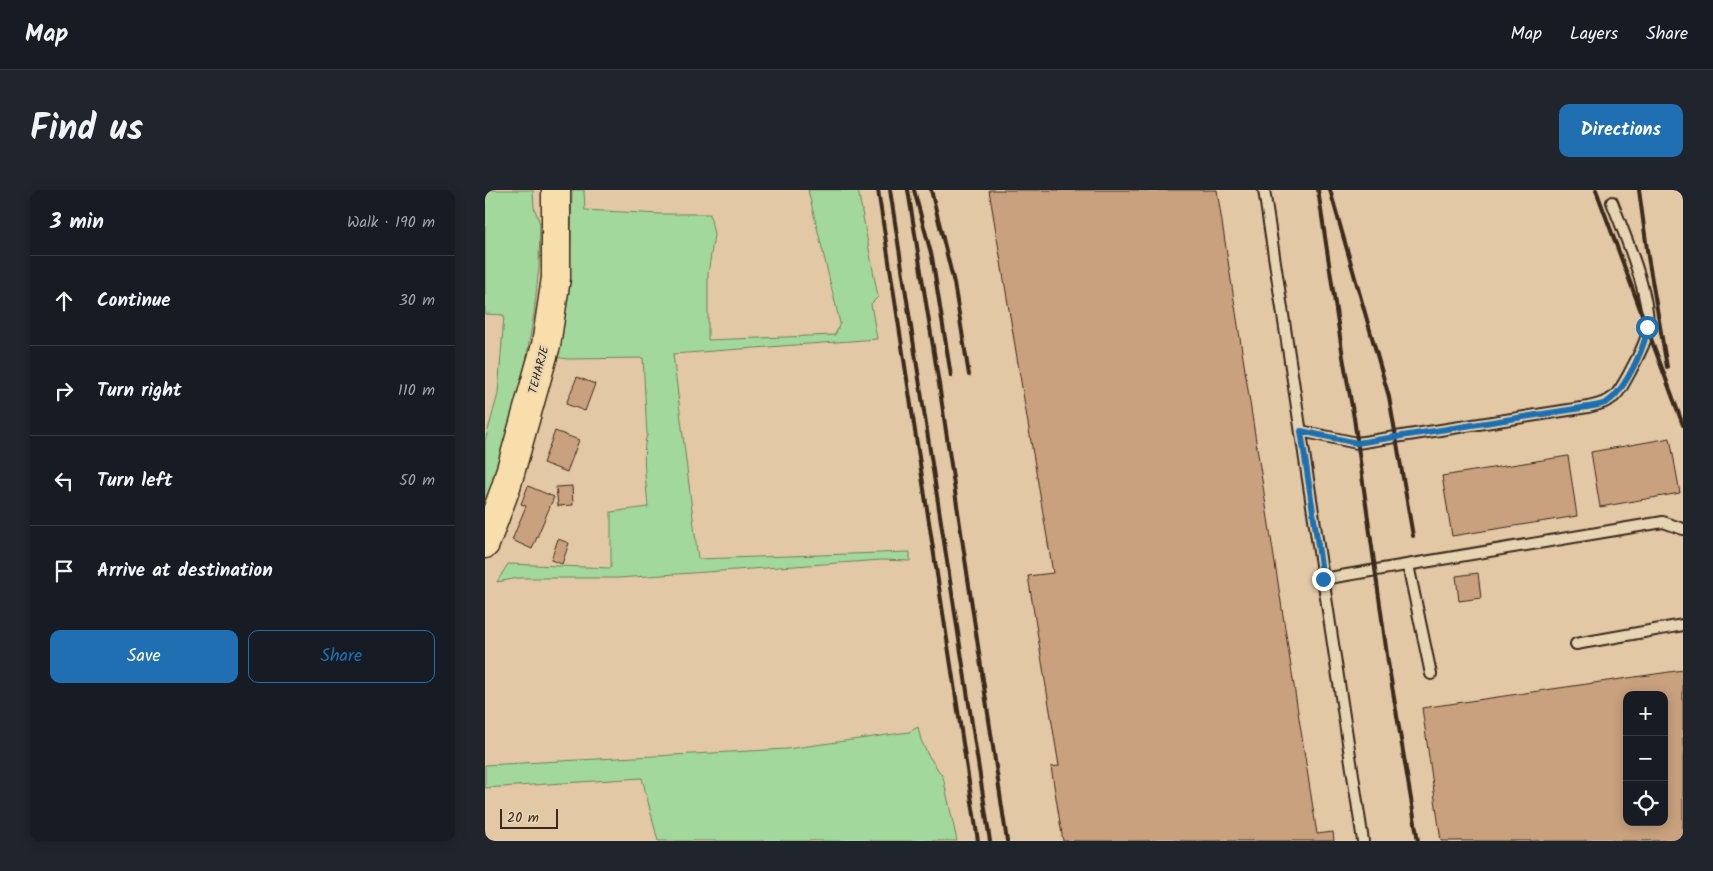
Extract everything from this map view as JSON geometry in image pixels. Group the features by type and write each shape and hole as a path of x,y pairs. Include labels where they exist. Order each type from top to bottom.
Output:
{"main road":[{"name":"TEHARJE","path":"485,544 506,487 546,345 556,278 557,190"}],"lane":[{"path":"1264,190 1363,841"},
{"path":"1301,431 1357,443 1606,403 1617,394 1639,355 1647,334 1647,315 1639,276 1612,202"},
{"path":"1323,579 1663,522 1683,529"},
{"path":"1408,565 1431,674"},
{"path":"1576,644 1683,624"}],"green space":[{"path":"485,190 533,190 534,207 540,224 539,267 526,361 501,459 485,504 485,441 498,394 504,315 485,314"},
{"path":"572,190 584,190 585,210 660,214 710,214 714,235 708,274 708,340 835,335 840,323 808,190 858,190 878,297 871,304 877,339 673,354 698,559 910,552 910,561 882,560 618,578 518,578 497,582 508,564 611,568 611,512 648,507 644,460 647,435 643,358 568,359 555,357 565,318 570,270"},
{"path":"918,727 921,740 928,755 943,777 957,841 658,841 642,778 485,788 485,765 787,749 909,732"}],"building":[{"path":"989,190 1217,190 1317,834 1333,832 1334,841 1063,841 1051,767 1059,766 1028,576 1053,573"},
{"path":"577,377 595,384 585,411 566,404"},
{"path":"555,431 579,440 567,472 543,463"},
{"path":"1670,438 1680,493 1600,507 1591,452"},
{"path":"1568,456 1577,516 1452,536 1442,476"},
{"path":"528,486 554,497 532,549 512,540 526,506 521,504"},
{"path":"572,486 573,505 558,506 556,487"},
{"path":"558,539 569,543 562,564 551,560"},
{"path":"1478,573 1481,598 1459,601 1456,576"},
{"path":"1683,670 1683,841 1441,841 1422,708"}],"railway":[{"path":"878,190 978,841"},
{"path":"890,190 990,841"},
{"path":"908,190 1007,841"},
{"path":"914,190 932,257 951,376"},
{"path":"931,190 954,283 969,375"},
{"path":"1318,190 1354,418 1388,662 1418,841"},
{"path":"1330,190 1389,397 1413,536"},
{"path":"1596,190 1683,425"},
{"path":"1639,190 1648,257 1667,367"}],"route":[{"path":"1323,579 1301,431 1357,443 1606,403 1617,394 1628,376 1639,355 1647,334 1647,327"}]}
